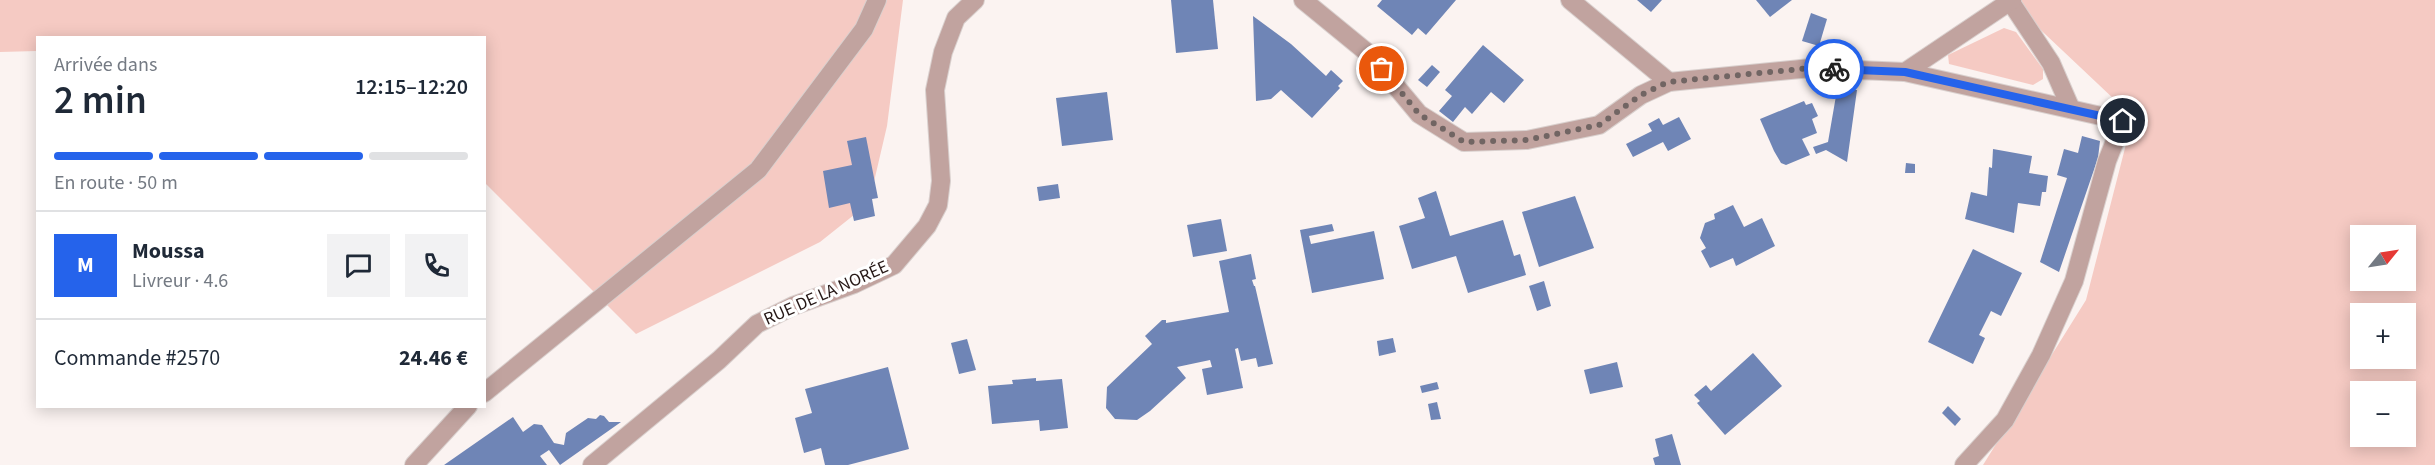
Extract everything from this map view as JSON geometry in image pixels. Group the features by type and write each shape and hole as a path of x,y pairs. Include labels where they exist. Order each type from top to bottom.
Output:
{"street":[{"path":"486,391 758,170 864,29 877,0"},
{"name":"RUE DE LA NORÉE","path":"592,465 719,360 757,324 793,306 854,284 894,265 927,226 938,205 941,181 935,90 943,52 956,18 975,0"},
{"path":"1303,0 1370,54 1419,114 1464,142 1527,140 1599,125 1641,95 1668,82 1811,68 1905,72 2123,121 2107,161 2074,281 2041,355 2005,420 1964,465"},
{"path":"1570,0 1668,82"},
{"path":"1905,72 2011,1 2050,63 2071,109"},
{"path":"414,465 466,408"}],"shaded area":[{"path":"0,0 903,0 887,126 869,203 820,242 636,334 486,184 486,36 36,36 36,51 0,52"},
{"path":"2435,0 2435,465 1983,465 2086,300 2133,117 2010,1"},
{"path":"2004,28 2016,32 2043,69 2043,79 2033,85 1949,64 1948,55"}],"building":[{"path":"1171,0 1213,0 1218,49 1176,53"},
{"path":"1382,0 1456,0 1426,35 1418,28 1412,35 1377,6"},
{"path":"1637,0 1662,0 1651,12"},
{"path":"1756,0 1792,0 1770,17"},
{"path":"1811,13 1827,19 1819,46 1802,41"},
{"path":"1253,16 1291,44 1326,76 1331,70 1343,81 1338,86 1340,88 1312,118 1281,90 1271,99 1256,101"},
{"path":"1483,45 1524,80 1504,103 1491,92 1472,114 1465,107 1453,122 1439,111 1452,96 1445,90"},
{"path":"1432,65 1440,72 1427,87 1418,80"},
{"path":"1837,90 1857,90 1847,162 1826,150 1816,154 1813,147 1828,142"},
{"path":"1107,92 1113,140 1062,146 1056,98"},
{"path":"1804,101 1806,105 1812,103 1818,116 1812,119 1817,133 1802,139 1810,155 1786,165 1781,163 1774,151 1760,119"},
{"path":"1679,117 1691,139 1668,151 1663,142 1633,157 1626,144 1652,131 1648,124 1659,118 1663,125"},
{"path":"2082,136 2100,141 2098,158 2059,272 2040,262 2067,178 2057,175 2064,149 2078,153"},
{"path":"866,137 878,198 872,199 875,216 854,221 850,203 829,208 823,171 852,165 847,141"},
{"path":"1993,149 2032,156 2029,173 2048,176 2046,192 2042,192 2040,206 2018,203 2014,233 1965,219 1971,192 1987,196"},
{"path":"1906,163 1915,164 1915,173 1905,173"},
{"path":"1058,184 1060,198 1039,201 1037,187"},
{"path":"1436,191 1450,236 1503,220 1514,256 1520,254 1526,275 1468,293 1456,256 1412,269 1399,226 1425,218 1418,198"},
{"path":"1575,196 1594,248 1539,267 1522,212"},
{"path":"1733,205 1744,227 1762,218 1775,246 1736,266 1733,258 1710,268 1701,251 1706,248 1700,238 1705,223 1715,219 1714,214"},
{"path":"1221,219 1227,251 1193,257 1187,225"},
{"path":"1332,224 1334,231 1309,236 1311,244 1374,231 1384,279 1312,293 1300,230"},
{"path":"1973,249 2022,273 2001,316 1991,311 1979,335 1985,338 1973,364 1928,342"},
{"path":"1251,254 1256,279 1252,280 1273,364 1258,367 1256,358 1241,361 1238,348 1235,349 1243,388 1207,395 1202,369 1212,367 1210,360 1177,367 1186,378 1150,411 1137,420 1115,419 1106,408 1107,387 1152,344 1145,336 1162,320 1166,320 1166,323 1229,312 1219,261"},
{"path":"1544,281 1551,306 1537,311 1529,286"},
{"path":"1393,338 1396,352 1379,356 1377,341"},
{"path":"967,339 976,370 959,374 951,343"},
{"path":"1753,353 1782,386 1725,435 1697,403 1700,401 1694,395 1706,385 1711,391"},
{"path":"1617,362 1623,387 1590,394 1584,370"},
{"path":"888,367 909,449 848,465 825,465 821,448 804,453 795,418 812,413 805,389"},
{"path":"1036,378 1036,381 1062,379 1068,428 1040,431 1039,420 992,424 988,386 1013,384 1012,380"},
{"path":"1437,382 1439,389 1422,393 1420,386"},
{"path":"1437,402 1441,419 1431,420 1428,404"},
{"path":"1948,406 1961,419 1955,426 1942,413"},
{"path":"600,415 609,422 621,422 560,465 549,450 540,456 547,465 444,465 513,417 523,432 534,424 542,425 554,443 564,445 566,433 588,418 596,419"},
{"path":"1672,434 1681,465 1655,465 1653,458 1659,456 1655,439"}],"way so far":[{"path":"1382,69 1419,114 1464,142 1527,140 1599,125 1641,95 1668,82 1811,68 1834,69"}],"route":[{"path":"1834,69 1905,72 2123,121"}]}
